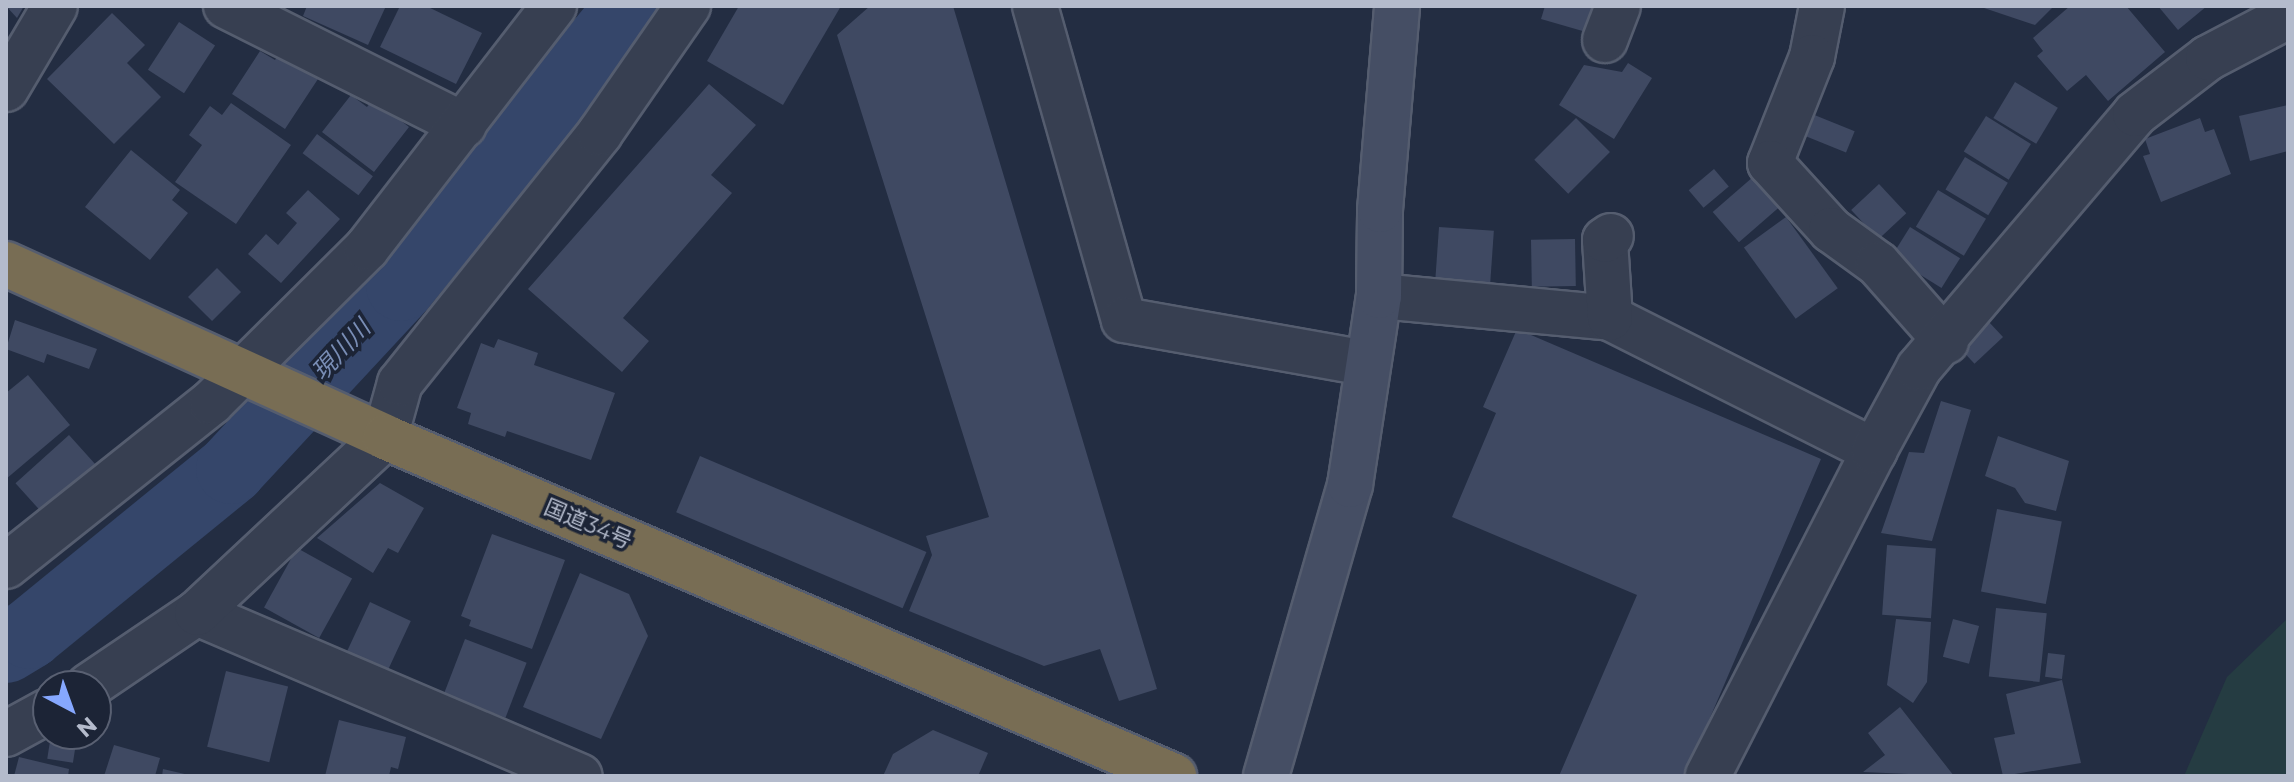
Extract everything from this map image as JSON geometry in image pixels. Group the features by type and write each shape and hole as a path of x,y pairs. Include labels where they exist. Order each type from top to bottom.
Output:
{"highway":[{"name":"国道34号","path":"6,264 385,437 1174,776"}],"street":[{"path":"6,89 55,6"},
{"path":"226,6 464,125"},
{"path":"6,566 133,467 243,370 367,248 554,6"},
{"path":"112,670 197,613 385,437 400,383 600,133 688,6"},
{"path":"1035,6 1124,320 1366,363"},
{"path":"1266,776 1350,485 1366,363 1379,296 1380,210 1397,6"},
{"path":"1822,6 1812,57 1770,163 1831,230 1878,264 1946,341"},
{"path":"1708,776 1919,368 1946,341 2135,114 2208,58 2288,16"},
{"path":"1610,318 1605,240 1611,236"},
{"path":"1379,296 1610,318 1874,451"},
{"path":"197,613 580,776"},
{"path":"6,734 32,720"}],"green space":[{"path":"2288,618 2288,776 2184,776 2227,677"}],"building":[{"path":"6,6 24,6 17,18"},
{"path":"307,6 386,6 368,45 303,16"},
{"path":"400,6 426,6 482,33 456,84 380,47"},
{"path":"739,6 841,6 783,105 707,61"},
{"path":"870,6 953,6 1157,689 1119,701 1100,649 1044,666 909,611 932,555 926,536 989,517 837,35"},
{"path":"1545,6 1594,6 1586,32 1541,19"},
{"path":"1978,6 2054,6 2035,25"},
{"path":"2070,6 2126,6 2165,52 2108,101 2086,75 2067,91 2037,56 2043,51 2033,38"},
{"path":"2158,6 2207,6 2178,30"},
{"path":"112,13 145,45 127,63 161,97 114,144 47,79"},
{"path":"179,22 215,45 184,93 148,70"},
{"path":"260,51 275,60 279,54 318,79 285,129 232,94"},
{"path":"1628,63 1652,78 1614,139 1559,105 1584,65 1622,72"},
{"path":"2015,82 2058,108 2036,144 1993,118"},
{"path":"709,84 756,125 711,175 732,193 623,318 649,341 622,372 528,289"},
{"path":"351,95 367,107 373,99 409,127 374,172 322,132"},
{"path":"231,103 291,145 236,224 175,182 202,145 189,135 210,106 222,115"},
{"path":"2288,105 2288,151 2250,161 2239,116"},
{"path":"1812,114 1855,131 1846,153 1803,135"},
{"path":"1986,116 2031,144 2009,180 1964,152"},
{"path":"1576,118 1610,152 1568,194 1534,160"},
{"path":"2200,118 2205,132 2214,129 2231,174 2161,202 2143,156 2150,154 2145,139"},
{"path":"317,134 373,176 358,195 303,153"},
{"path":"131,150 180,190 172,200 188,213 150,260 85,207"},
{"path":"1965,157 2008,183 1988,215 1945,190"},
{"path":"1714,169 1729,187 1704,208 1689,190"},
{"path":"1761,170 1787,200 1739,242 1713,212"},
{"path":"1879,184 1906,213 1878,239 1851,210"},
{"path":"308,190 340,219 281,283 248,254 266,234 278,245 297,223 286,213"},
{"path":"1938,190 1986,219 1964,256 1916,227"},
{"path":"1786,217 1838,288 1796,319 1744,248"},
{"path":"1439,227 1494,231 1490,289 1435,285"},
{"path":"1910,227 1960,258 1941,288 1891,257"},
{"path":"1575,239 1576,286 1532,287 1531,240"},
{"path":"217,268 241,292 212,321 188,297"},
{"path":"15,320 97,349 89,369 47,354 44,363 6,349"},
{"path":"1988,321 2003,337 1974,364 1959,348"},
{"path":"1517,329 1821,459 1685,776 1559,776 1637,595 1452,517 1496,413 1483,407"},
{"path":"498,339 538,353 534,365 615,393 591,460 507,431 505,437 468,424 471,413 457,408 481,343 494,348"},
{"path":"28,375 70,425 6,479 6,393"},
{"path":"1941,401 1971,410 1932,541 1881,533 1909,452 1924,453"},
{"path":"69,435 97,466 44,514 15,483"},
{"path":"1998,436 2069,461 2056,511 2025,503 2015,488 1985,476"},
{"path":"700,456 926,552 903,608 676,512"},
{"path":"380,483 424,508 398,553 388,548 373,573 317,538"},
{"path":"1997,509 2062,522 2046,604 1981,591"},
{"path":"492,534 565,560 532,649 469,626 471,620 461,616"},
{"path":"1887,545 1936,548 1931,618 1882,615"},
{"path":"297,548 352,579 319,638 264,607"},
{"path":"580,573 629,594 648,636 601,739 523,707"},
{"path":"370,602 411,621 388,670 347,651"},
{"path":"1996,608 2047,613 2040,682 1989,677"},
{"path":"1896,619 1931,622 1927,682 1913,703 1887,685"},
{"path":"1953,619 1979,626 1969,664 1943,657"},
{"path":"465,639 527,663 505,718 444,694"},
{"path":"2048,653 2065,655 2062,679 2045,677"},
{"path":"226,671 288,686 269,762 207,747"},
{"path":"2062,680 2081,763 2003,776 1994,738 2015,734 2006,694"},
{"path":"1900,707 1954,776 1863,772 1885,755 1868,733"},
{"path":"339,720 406,737 398,769 391,767 389,776 325,776"},
{"path":"933,730 988,753 978,776 883,776 893,754"},
{"path":"114,745 160,758 155,776 104,776"},
{"path":"49,750 75,750 73,763 47,759"},
{"path":"19,757 69,769 68,776 14,776"},
{"path":"163,769 189,775 189,776 162,776"}],"waterway":[{"name":"現川川","path":"6,648 29,634 231,469 401,286 631,6"}]}
